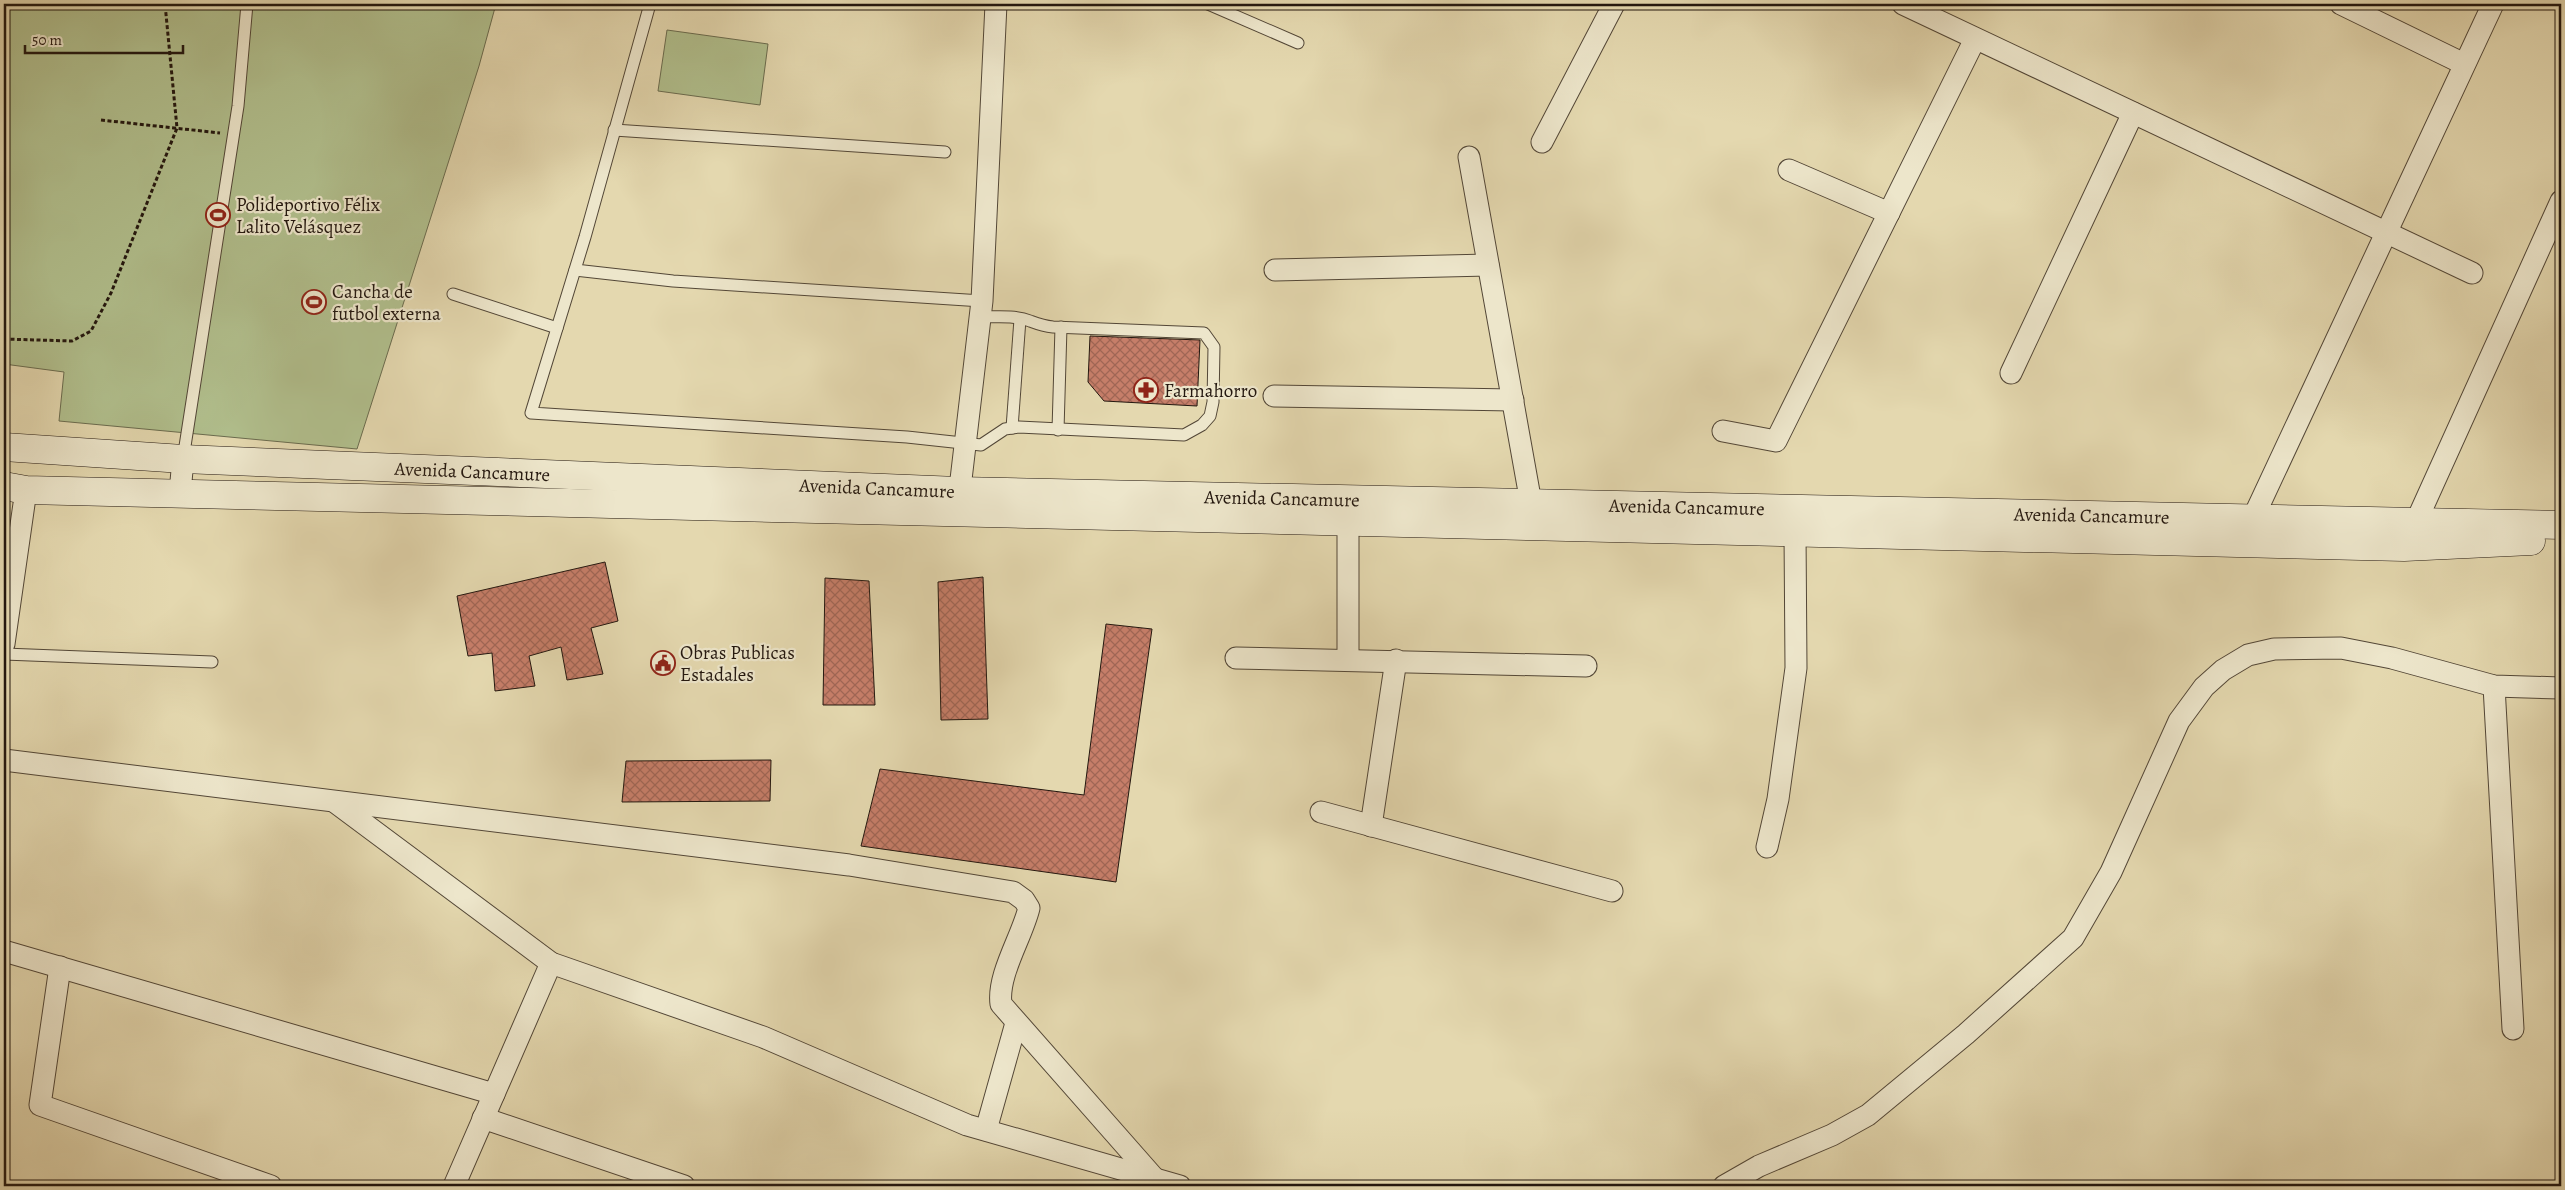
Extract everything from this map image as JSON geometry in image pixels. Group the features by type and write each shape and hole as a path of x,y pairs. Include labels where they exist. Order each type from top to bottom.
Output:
{"main road":[{"name":"Avenida Cancamure","path":"4,447 183,459 1348,522 2404,547 2561,539"},
{"name":"Avenida Cancamure","path":"15,488 180,494 958,502 1531,503 2561,525"}],"street":[{"path":"958,502 981,309 996,4"},
{"path":"1542,142 1614,4"},
{"path":"1903,4 1975,40 2472,273"},
{"path":"2341,4 2464,64"},
{"path":"2240,543 2254,518 2493,4"},
{"path":"1723,431 1776,441 1975,40"},
{"path":"2011,373 2133,113"},
{"path":"1469,157 1531,503"},
{"path":"1789,170 1889,213"},
{"path":"2404,547 2418,522 2561,201"},
{"path":"1276,270 1488,265"},
{"path":"1274,396 1512,400"},
{"path":"180,494 183,459"},
{"path":"4,644 15,488"},
{"path":"1348,522 1348,659"},
{"path":"1767,847 1778,799 1796,668 1795,532"},
{"path":"1724,1186 1759,1166 1832,1134 1868,1115 1966,1034 2073,938 2111,872 2179,721 2204,687 2223,670 2248,655 2274,649 2341,648 2392,658 2494,686 2561,688"},
{"path":"1236,658 1396,660 1586,666"},
{"path":"1371,826 1396,660"},
{"path":"2494,686 2513,1029"},
{"path":"4,760 849,865 1013,892 1024,900 1029,908 1000,994 1001,1004 1016,1024 1155,1179"},
{"path":"334,801 551,963 763,1037 967,1125 1180,1186"},
{"path":"1321,812 1612,891"},
{"path":"4,951 494,1094"},
{"path":"454,1186 551,963"},
{"path":"60,967 40,1105 271,1186"},
{"path":"986,1130 1016,1024"},
{"path":"483,1118 684,1186"}],"lane":[{"path":"183,459 234,135 247,4"},
{"path":"575,270 981,309 1020,319 1038,326 1204,333 1214,347 1213,402 1210,416 1194,431 1184,435 1012,428 1005,429 981,445 964,442 531,414 575,270 650,4"},
{"path":"1208,4 1298,43"},
{"path":"614,130 945,152"},
{"path":"453,294 557,328"},
{"path":"1012,428 1020,319"},
{"path":"1058,430 1061,328"},
{"path":"4,654 212,662"}],"path":[{"path":"4,339 72,341 91,331 111,293 177,128 165,4"},
{"path":"101,120 234,135"}],"green space":[{"name":"Polideportivo Félix Lalito Velásquez","path":"4,4 496,4 479,66 357,449 59,421 64,372 4,364"},
{"path":"667,30 768,44 760,105 658,91"}],"building":[{"name":"Farmahorro","path":"1090,336 1200,340 1197,406 1104,401 1088,382"},
{"path":"605,562 618,621 591,628 603,674 567,680 561,647 529,656 535,686 495,691 492,653 468,656 457,596"},
{"path":"983,577 988,719 941,720 938,582"},
{"path":"825,578 869,581 875,705 823,705"},
{"path":"1106,624 1152,629 1116,882 861,846 880,769 1084,795"},
{"path":"771,760 770,801 622,802 626,761"}],"place":[{"name":"Polideportivo Félix Lalito Velásquez","path":"218,215"},
{"name":"Cancha de futbol externa","path":"314,302"},
{"name":"Farmahorro","path":"1146,390"},
{"name":"Obras Publicas Estadales","path":"663,663"}]}
